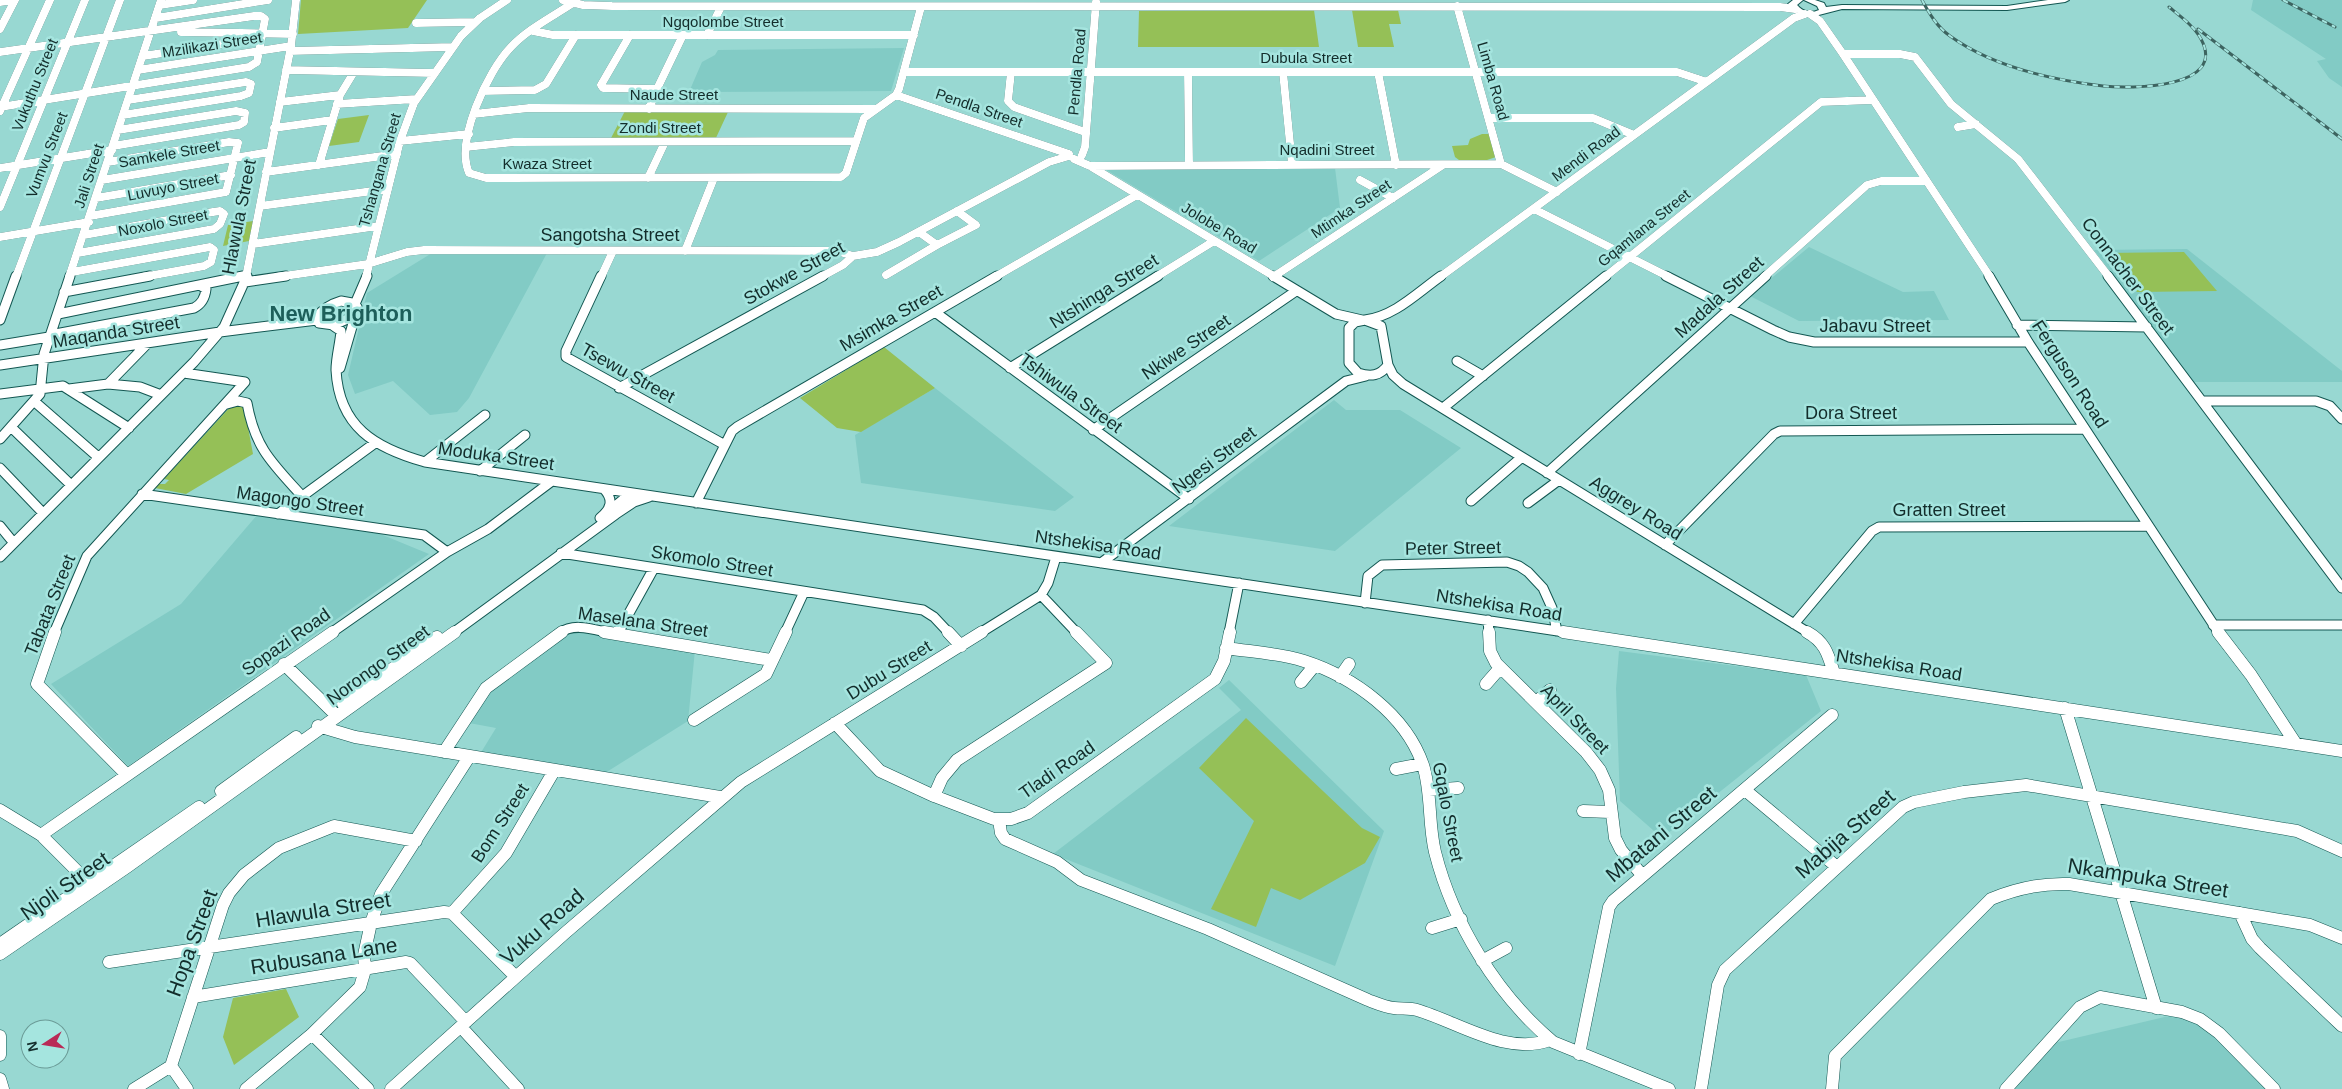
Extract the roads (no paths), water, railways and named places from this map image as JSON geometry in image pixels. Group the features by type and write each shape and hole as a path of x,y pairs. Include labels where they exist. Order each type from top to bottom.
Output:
{"main road":[{"path":"1811,1 1842,7 2007,8 2065,0"},
{"path":"1811,1 1822,14"},
{"path":"1795,8 1808,14 1822,14 1842,7"}],"street":[{"path":"0,2 14,0"},
{"path":"0,30 14,0"},
{"path":"1,108 50,0"},
{"name":"Vukuthu Street","path":"0,208 85,0"},
{"name":"Vumvu Street","path":"0,320 120,0"},
{"path":"161,2 193,0"},
{"path":"156,18 268,0"},
{"name":"Hlawula Street","path":"0,557 184,373 220,332 246,279 293,34 296,0"},
{"name":"Tshangana Street","path":"355,309 366,281 368,264 400,141 416,99 452,47 475,22 507,0"},
{"path":"563,0 573,3 612,6 698,3 720,6 895,3 921,7 970,3 1424,3 1457,6 1494,3 1629,3 1795,8"},
{"path":"1715,0 1718,7"},
{"name":"Jali Street","path":"42,388 42,360 49,336 58,314 161,2"},
{"name":"Kwaza Street","path":"573,3 510,48 483,91 474,114 463,162 464,168 468,173 480,178 841,177 846,173 855,141"},
{"name":"Pendla Road","path":"1075,155 1084,151 1096,3"},
{"path":"706,35 720,6"},
{"name":"Limba Road","path":"1457,6 1501,164"},
{"path":"855,141 862,122 875,109 896,95 921,7"},
{"name":"Mendi Road","path":"1363,320 1392,312 1707,82 1795,8"},
{"name":"Ferguson Road","path":"1822,14 1843,54 2006,302 2017,325 2084,429 2213,625 2251,675 2296,744"},
{"path":"1,108 249,67 257,62 265,19 259,16 160,31"},
{"path":"416,23 475,22"},
{"path":"0,52 151,31 261,36"},
{"name":"Ngqolombe Street","path":"533,31 550,35 914,35"},
{"path":"143,56 261,36 293,34"},
{"path":"483,91 534,90 541,88 546,84 576,35"},
{"path":"630,35 602,87 608,89 657,89"},
{"path":"650,108 683,35"},
{"name":"Mzilikazi Street","path":"138,70 290,49 452,47"},
{"name":"Connacher Street","path":"1843,54 1900,54 1915,57 1951,104 2018,159 2147,327 2342,588"},
{"path":"286,70 433,73"},
{"path":"319,165 340,95 354,72"},
{"name":"Dubula Street","path":"904,72 1677,72 1707,82"},
{"name":"Pendla Street","path":"1011,72 1008,101 1014,107 1085,132"},
{"path":"1188,72 1189,164"},
{"path":"1283,72 1292,164"},
{"path":"1378,72 1396,165"},
{"path":"123,115 241,96 249,92 251,84 246,82 128,100"},
{"path":"280,102 340,95"},
{"name":"Pendla Street","path":"896,95 1075,155"},
{"path":"337,104 416,99"},
{"name":"Gqamlana Street","path":"1443,408 1821,102 1873,100"},
{"name":"Naude Street","path":"474,114 518,108 875,109"},
{"path":"0,168 239,125 244,122 246,113 236,111 118,130"},
{"path":"1489,118 1590,118 1634,135"},
{"path":"274,128 332,120"},
{"path":"1958,127 1976,124"},
{"path":"400,141 469,134"},
{"path":"108,162 234,141 238,143 235,157"},
{"name":"Zondi Street","path":"466,147 509,142 855,141"},
{"path":"648,178 665,142"},
{"name":"Samkele Street","path":"102,180 270,152"},
{"path":"266,172 397,154"},
{"name":"Jolobe Road","path":"1075,155 1137,195 1336,314 1363,320"},
{"name":"Stokwe Street","path":"618,388 838,268 853,256 877,252 919,232 1049,162 1075,155"},
{"name":"Luvuyo Street","path":"0,237 220,194 228,189 235,157"},
{"name":"Mtimka Street","path":"1273,277 1444,164"},
{"name":"Nqadini Street","path":"1089,165 1501,164 1557,192"},
{"path":"96,198 231,175"},
{"path":"685,251 714,178"},
{"path":"1360,180 1394,198"},
{"name":"Madala Street","path":"1548,472 1867,185 1881,181 1926,181"},
{"path":"260,206 388,189"},
{"name":"Msimka Street","path":"696,503 732,430 1137,195"},
{"name":"Jabavu Street","path":"1534,209 1781,334 1814,342 2028,342"},
{"name":"Noxolo Street","path":"78,253 214,229 220,224 224,214 220,211 213,212 84,235"},
{"path":"886,275 976,225 958,211"},
{"path":"253,244 378,226"},
{"path":"919,232 937,245"},
{"name":"Ntshinga Street","path":"1010,368 1214,241"},
{"path":"64,292 204,266 211,262 214,250 210,247 72,272"},
{"name":"Sangotsha Street","path":"58,314 201,286 368,264 407,252 424,250 837,251 853,256"},
{"name":"Tsewu Street","path":"613,251 565,354 568,360 725,445"},
{"name":"Tshangana Street","path":"342,301 355,290 368,264"},
{"path":"0,345 196,307 203,302 205,295 206,289 201,286"},
{"name":"Nkiwe Street","path":"1093,430 1296,291"},
{"path":"342,301 355,309 344,322 332,325 322,324 318,317 326,307 342,301"},
{"path":"337,376 346,352 355,309"},
{"name":"Tshiwula Street","path":"935,312 1189,499"},
{"name":"Mendi Road","path":"1383,330 1392,312"},
{"name":"Jolobe Road","path":"1336,314 1347,332"},
{"name":"Maqanda Street","path":"0,365 318,317"},
{"path":"1346,381 1351,368 1347,332 1351,324 1363,320 1376,323 1383,330 1388,365 1382,374 1377,376 1366,376 1351,368"},
{"name":"Moduka Street","path":"332,325 341,331 336,359 337,376 339,395 347,414 360,432 375,443 398,455 425,462 480,471 696,503"},
{"path":"2017,325 2147,327"},
{"path":"108,384 148,343"},
{"path":"1457,361 1483,376"},
{"name":"Aggrey Road","path":"1388,365 1393,375 1403,384 1823,642 1834,673"},
{"name":"Tabata Street","path":"126,774 37,684 51,641 84,561 90,551 242,389 245,382 236,379 184,373"},
{"name":"Ngesi Street","path":"1101,563 1346,381 1366,376"},
{"name":"Aggrey Road","path":"1377,376 1403,384"},
{"path":"70,389 108,384 140,387 161,396"},
{"path":"0,394 60,386 70,389 129,428"},
{"path":"0,438 35,402 42,388"},
{"path":"226,404 238,401 247,403 253,433 263,452 302,496"},
{"path":"2202,401 2316,401 2330,406 2342,419"},
{"path":"35,402 98,457"},
{"path":"425,462 435,452 485,415"},
{"path":"11,427 71,485"},
{"name":"Dora Street","path":"1665,545 1774,434 1780,431 2084,429"},
{"path":"480,471 525,435"},
{"path":"278,514 375,443"},
{"path":"1471,501 1522,457"},
{"path":"0,468 43,513"},
{"path":"1528,503 1559,480"},
{"name":"Sopazi Road","path":"41,836 284,664 447,552 462,545 502,518 552,481"},
{"path":"604,489 612,498 608,513"},
{"name":"Norongo Street","path":"335,714 608,513 631,493"},
{"name":"Magongo Street","path":"142,494 424,535 431,538 447,552"},
{"name":"Norongo Street","path":"122,866 629,505 653,496"},
{"name":"Ntshekisa Road","path":"696,503 879,528 1056,557 1488,620 2342,751"},
{"path":"0,526 13,542"},
{"name":"Gratten Street","path":"1794,624 1872,531 1879,527 2148,526"},
{"name":"Skomolo Street","path":"561,554 859,599 926,612 934,617 961,646"},
{"path":"934,796 942,778 957,760 1106,663 1041,595 1048,582 1056,557"},
{"name":"Peter Street","path":"1365,603 1368,576 1382,565 1507,562 1521,567 1536,578 1552,606 1557,632"},
{"path":"617,634 654,568"},
{"name":"Tladi Road","path":"999,820 1011,819 1028,813 1213,681 1221,670 1239,583"},
{"path":"694,720 766,674 804,592"},
{"name":"Dubu Street","path":"720,797 752,774 1041,595"},
{"name":"April Street","path":"1488,620 1490,651 1500,668 1586,752 1600,770 1609,790 1612,832 1617,844 1642,875"},
{"path":"2213,625 2342,625"},
{"name":"Maselana Street","path":"444,752 486,688 558,632 577,627 771,660"},
{"name":"Gqalo Street","path":"1226,648 1286,657 1315,665 1340,677 1391,714 1412,742 1422,764 1429,790 1435,853 1461,919 1482,961 1550,1040 1579,1054 1670,1089"},
{"path":"284,664 335,714"},
{"path":"1340,677 1349,664"},
{"path":"1301,682 1315,665"},
{"path":"1486,684 1500,668"},
{"path":"1536,702 1550,690"},
{"path":"2065,708 2156,1008"},
{"name":"Mbatani Street","path":"1579,1054 1609,907 1617,895 1745,790 1832,715"},
{"path":"836,723 880,771 934,796 999,820 1001,833 1005,839 1057,862 1081,880 1208,929 1368,1000 1392,1008 1416,1010 1461,1028 1522,1045 1536,1045 1550,1040"},
{"path":"318,726 354,737 698,795 720,797"},
{"path":"246,1089 312,1034 360,987 365,970 364,955 370,923 384,888 469,757"},
{"path":"1396,769 1422,764"},
{"name":"Bom Street","path":"452,913 506,853 554,771"},
{"name":"Mabija Street","path":"1701,1089 1722,975 1729,964 1903,807 1914,802 2019,785 2297,831 2342,851"},
{"path":"1429,790 1458,788"},
{"path":"1745,790 1836,867"},
{"name":"Vuku Road","path":"392,1089 516,977 702,816 720,797"},
{"path":"0,810 41,836 90,884"},
{"path":"1583,811 1610,812"},
{"name":"Hopa Street","path":"171,1066 209,948 229,894 244,875 279,848 334,826 416,840"},
{"name":"Njoli Street","path":"0,944 90,884 122,866"},
{"name":"Njoli Street","path":"0,954 122,866"},
{"name":"Nkampuka Street","path":"1832,1089 1835,1056 1991,899 2004,894 2056,883 2310,925 2342,938"},
{"name":"Hlawula Street","path":"109,962 444,912 452,913"},
{"path":"452,913 516,977"},
{"path":"2240,913 2255,943 2342,1026"},
{"path":"1432,928 1461,919"},
{"path":"1482,961 1506,948"},
{"name":"Rubusana Lane","path":"193,997 365,970 399,962 410,963 463,1024"},
{"path":"2006,1089 2080,1007 2091,999 2100,997 2182,1012 2210,1025 2274,1089"},
{"path":"463,1024 518,1089"},
{"path":"312,1034 368,1089"},
{"path":"0,1036 0,1055"},
{"path":"134,1089 171,1066 187,1089"},
{"path":"0,1079 2,1089"}],"railway":[{"path":"1922,0 1934,20 1945,32 1967,47 1985,56 2044,76 2116,87 2153,86 2172,82 2189,77 2201,68 2206,55 2201,39 2191,26 2169,7"},
{"path":"2283,0 2335,27"},
{"path":"2198,29 2342,139"}],"district":[{"name":"New Brighton","path":"341,313"}]}
